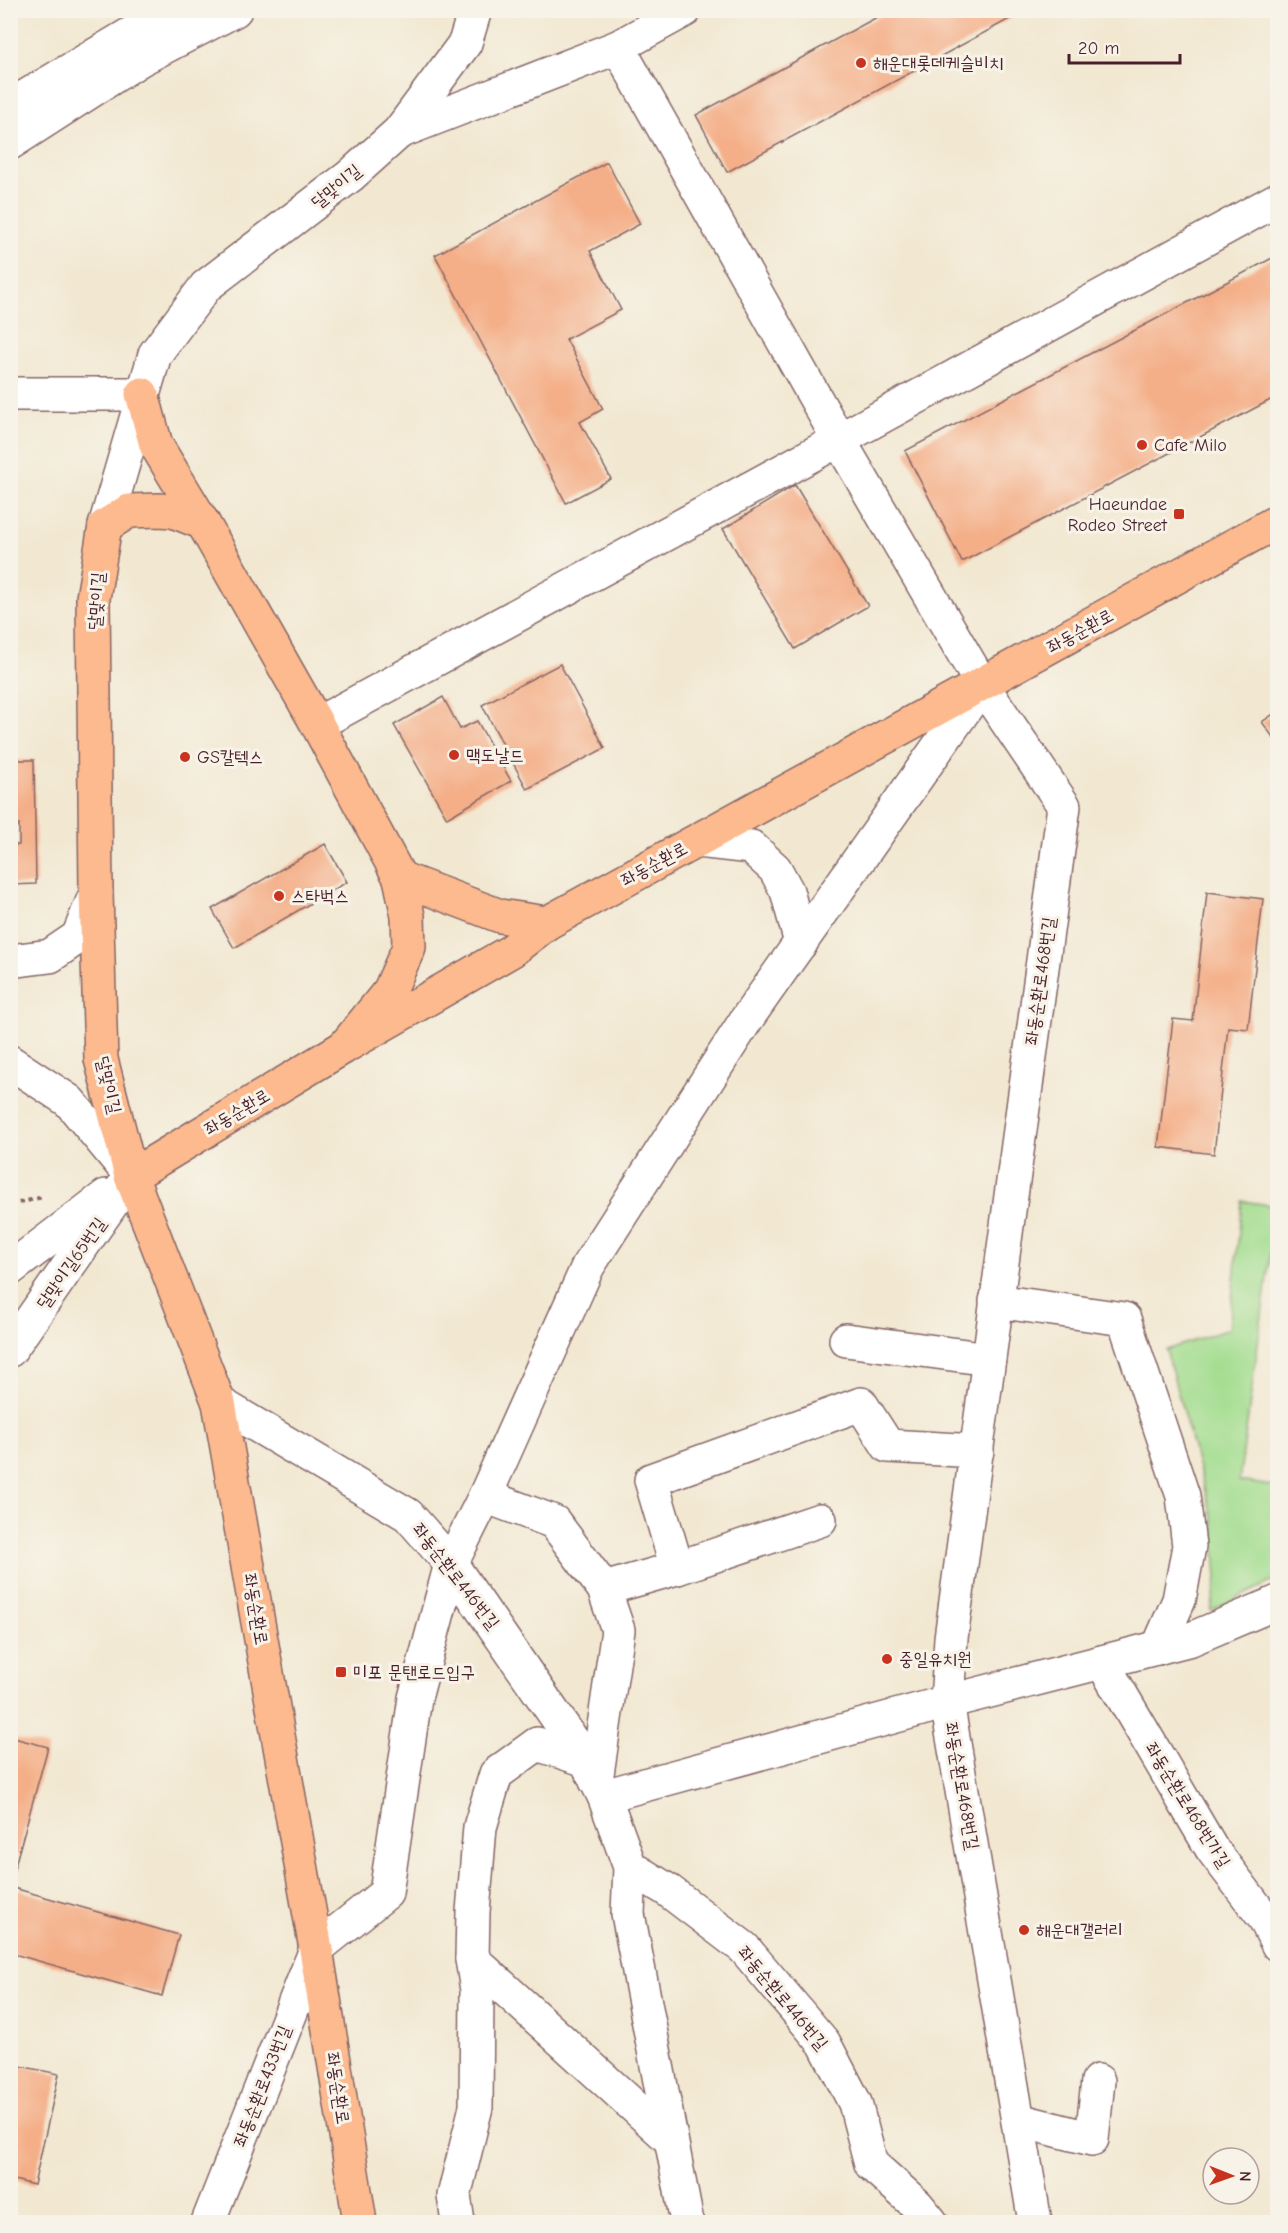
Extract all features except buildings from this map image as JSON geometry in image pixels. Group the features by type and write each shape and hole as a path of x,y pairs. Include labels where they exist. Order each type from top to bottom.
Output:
{"main road":[{"path":"142,394 156,445 317,724 400,878 408,916 409,946 390,990 344,1047"},
{"path":"105,526 129,511 159,510 173,511 203,523"},
{"name":"좌동순환로","path":"360,2223 316,1948 219,1403 131,1176 344,1047 511,951 547,923 1278,521"},
{"name":"달맞이길","path":"105,526 93,598 96,893 101,1059 131,1176"},
{"path":"400,878 500,916 547,923"}],"street":[{"path":"10,106 171,10"},
{"path":"10,143 139,60 235,10"},
{"name":"달맞이길","path":"105,526 154,354 206,286 350,176 399,132 465,43 476,10"},
{"path":"399,132 618,47 685,10"},
{"name":"좌동순환로468번길","path":"618,47 839,440 982,685 1064,806 951,1638 947,1702 1035,2223"},
{"path":"317,724 1278,199"},
{"path":"10,394 142,394"},
{"path":"316,1948 386,1893 415,1698 452,1564 588,1266 746,1020 982,685"},
{"path":"698,840 751,846 776,869 788,891 801,943"},
{"path":"10,961 50,957 78,937 96,893"},
{"path":"10,1062 69,1101 131,1176 10,1269"},
{"name":"달맞이길65번길","path":"10,1350 131,1176"},
{"path":"996,1301 1124,1319 1183,1496 1189,1546 1179,1600 1158,1648"},
{"path":"846,1340 989,1359"},
{"name":"좌동순환로446번길","path":"219,1403 408,1515 452,1564 595,1779 630,1867 628,1914 687,2223"},
{"path":"677,1568 651,1480 861,1404 888,1446 976,1451"},
{"name":"좌동순환로446번길","path":"485,1496 554,1522 604,1589 618,1630 595,1779"},
{"path":"604,1589 677,1568 820,1520"},
{"path":"458,2223 454,2196 476,2107 477,1990 472,1959 472,1912 480,1827 496,1774 537,1744 595,1779 947,1702 1191,1639 1278,1602"},
{"name":"좌동순환로468번가길","path":"1102,1662 1212,1849 1265,1920 1278,1945"},
{"name":"좌동순환로446번길","path":"630,1867 669,1891 744,1948 824,2043 855,2103 872,2164 917,2205 931,2223"},
{"name":"좌동순환로433번길","path":"208,2223 316,1948"},
{"path":"472,1959 670,2140"},
{"path":"1018,2120 1092,2139 1098,2081"}],"green space":[{"path":"1242,1201 1277,1206 1239,1481 1277,1487 1277,1579 1211,1611 1217,1579 1213,1520 1166,1350 1229,1329"}],"place":[{"name":"해운대롯데케슬비치","path":"861,63"},
{"name":"Cafe Milo","path":"1142,445"},
{"name":"Haeundae Rodeo Street","path":"1179,514"},
{"name":"맥도날드","path":"454,755"},
{"name":"GS칼텍스","path":"185,757"},
{"name":"스타벅스","path":"279,896"},
{"name":"중일유치원","path":"887,1659"},
{"name":"미포 문탠로드입구","path":"341,1672"},
{"name":"해운대갤러리","path":"1024,1930"}]}
